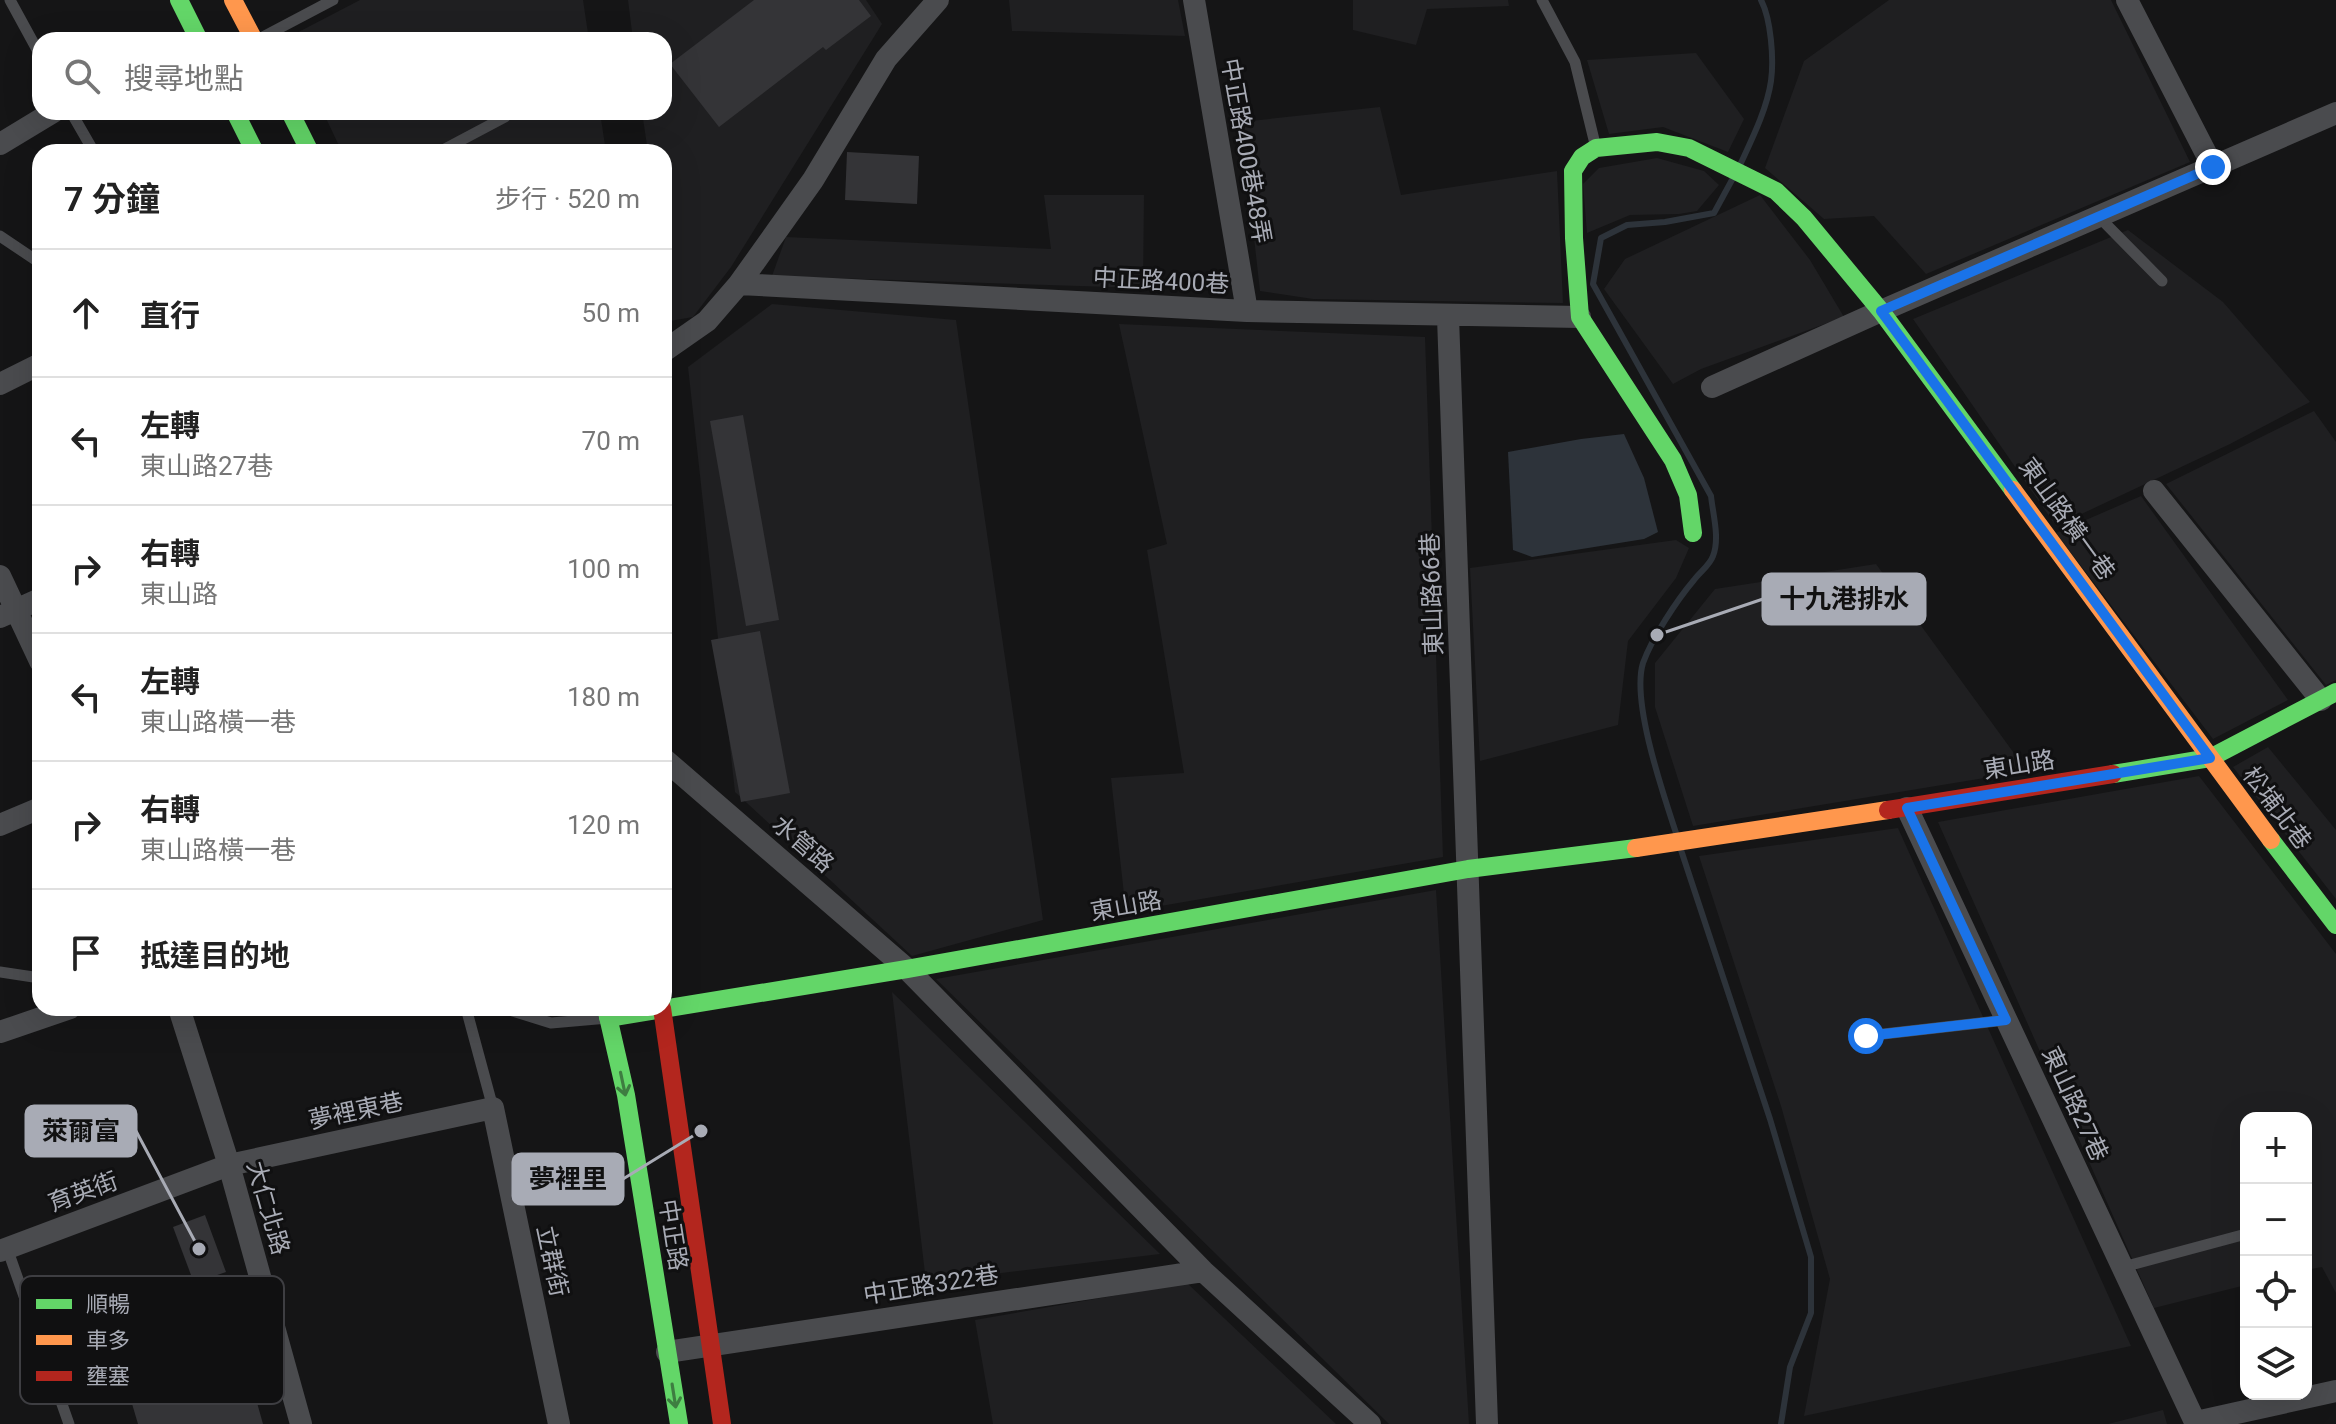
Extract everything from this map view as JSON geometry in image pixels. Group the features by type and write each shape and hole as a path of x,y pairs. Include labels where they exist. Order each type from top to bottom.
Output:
{"street":[{"path":"179,0 195,32"},
{"path":"233,0 251,32"},
{"path":"672,345 707,321 739,284 813,180 886,59 938,0"},
{"name":"中正路400巷48弄","path":"1194,0 1247,311"},
{"path":"2127,0 2213,167"},
{"path":"1712,387 2336,113"},
{"path":"0,144 40,120"},
{"path":"239,120 251,144"},
{"path":"294,120 306,144"},
{"name":"東山路橫一巷","path":"1596,148 1657,142 1689,148 1776,191 1804,218 1881,311 2210,758"},
{"path":"1596,148 1582,157 1573,171 1580,317 1673,460 1688,495 1693,533"},
{"name":"中正路400巷","path":"739,284 1247,311 1580,317"},
{"name":"東山路66巷","path":"1448,317 1487,1424"},
{"path":"0,384 32,368"},
{"path":"2154,491 2328,696"},
{"path":"0,576 8,614 32,649"},
{"path":"8,614 32,603"},
{"name":"東山路","path":"672,1006 907,969 1468,869 1696,841 2210,758 2328,696"},
{"name":"松埔北巷","path":"2210,758 2336,925"},
{"name":"水管路","path":"672,766 907,969 1203,1271 1370,1424"},
{"name":"東山路27巷","path":"1907,808 2196,1423 2336,1391"},
{"path":"0,825 32,811"},
{"path":"0,1032 47,1016"},
{"name":"大仁北路","path":"182,1016 229,1165 260,1276"},
{"name":"中正路","path":"608,1016 626,1095 679,1424"},
{"name":"中正路","path":"663,1016 722,1424"},
{"name":"夢裡東巷","path":"229,1165 493,1108"},
{"name":"立群街","path":"493,1108 559,1424"},
{"name":"育英街","path":"4,1249 229,1165"},
{"name":"中正路322巷","path":"667,1352 1203,1271"},
{"name":"大仁北路","path":"284,1363 301,1424"}],"lane":[{"path":"10,0 32,40"},
{"path":"271,32 333,0"},
{"path":"1542,0 1575,62 1596,148"},
{"path":"76,120 89,144"},
{"path":"454,144 499,120"},
{"path":"2099,217 2162,281"},
{"path":"0,236 32,258"},
{"path":"0,972 32,977"},
{"path":"468,1016 493,1108"},
{"path":"529,1016 551,1023 590,1016"},
{"path":"1866,1036 2006,1020"},
{"path":"2123,1267 2240,1236"},
{"path":"4,1249 20,1292"},
{"path":"62,1404 69,1424"}],"shaded area":[{"path":"360,0 583,0 588,32 299,32"},
{"path":"628,0 866,0 882,24 731,267 693,317 672,321 672,144 647,144 643,120 672,120 672,32 632,32"},
{"path":"1009,0 1178,0 1185,36 1012,31"},
{"path":"1353,0 1508,0 1509,6 1427,9 1416,45 1353,30"},
{"path":"1889,0 2111,0 2190,162 1926,274 1874,216 1824,219 1765,168 1804,61"},
{"path":"1696,53 1744,119 1728,152 1663,127 1609,134 1587,60"},
{"path":"1380,107 1401,195 1557,171 1563,303 1313,299 1260,291 1241,122"},
{"path":"327,120 601,120 605,144 338,144"},
{"path":"1657,158 1704,171 1719,185 1697,211 1630,215 1587,233 1583,184 1599,168"},
{"path":"1044,195 1144,195 1143,288 772,276 786,237 1051,249"},
{"path":"1760,195 1810,260 1844,317 1701,369 1673,384 1604,289 1625,259"},
{"path":"2128,230 2223,302 2310,402 2230,444 2056,526 1913,319"},
{"path":"772,304 956,320 1043,920 912,956 735,792 688,367"},
{"path":"1119,324 1425,337 1443,857 1126,912 1111,778 1184,773 1147,550 1167,544"},
{"path":"2314,411 2336,442 2336,680 2326,685 2166,484"},
{"path":"1624,434 1644,478 1658,532 1644,539 1532,557 1513,550 1508,452"},
{"path":"2141,496 2288,700 2213,739 2056,533"},
{"path":"1676,540 1689,548 1676,578 1628,641 1618,725 1480,761 1470,568"},
{"path":"1876,564 2027,771 1693,826 1655,707 1655,663 1715,589"},
{"path":"2268,747 2336,830 2336,899 2233,767"},
{"path":"2199,776 2336,954 2336,1293 2322,1267 2312,1269 2312,1112 2240,1112 2240,1286 2154,1308 1938,822"},
{"path":"1898,828 2131,1346 1804,1416 1830,1279 1781,1106 1699,856"},
{"path":"1436,890 1469,1424 1389,1424 936,979"},
{"path":"892,992 1160,1254 926,1282"},
{"path":"1187,1283 1336,1424 993,1424 975,1320"},
{"path":"2163,1410 2167,1424 2108,1424"}],"building":[{"path":"754,0 859,0 871,16 826,50 823,47 719,127 672,67 672,62"},
{"path":"847,152 919,156 917,204 845,200"},
{"path":"743,415 779,620 746,626 710,421"},
{"path":"760,631 790,793 741,802 711,640"},
{"path":"205,1215 226,1272 214,1276 191,1276 173,1227"},
{"path":"132,1404 257,1404 263,1424 138,1424"}],"waterway":[{"path":"1740,165 1763,113 1771,81 1771,39 1761,0"},
{"path":"1677,836 1645,724 1640,680 1643,663 1659,631 1713,556 1716,534 1711,496 1593,284 1601,238 1627,225 1714,213 1733,178"},
{"path":"1681,850 1770,1119 1811,1257 1811,1313 1790,1367 1781,1424"}],"traffic: fast":[{"path":"179,0 195,32"},
{"path":"239,120 251,144"},
{"path":"294,120 306,144"},
{"path":"1693,533 1688,495 1673,460 1580,317 1573,171 1582,157 1596,148 1657,142 1689,148 1776,191 1804,218 1881,311 2013,490"},
{"path":"2113,774 2210,758 2336,692"},
{"path":"2271,840 2336,925"},
{"path":"672,1008 1468,869 1636,848"},
{"path":"608,1016 626,1095 679,1424"},
{"path":"608,1018 620,1016"}],"traffic: slow":[{"path":"233,0 250,32"},
{"path":"2013,490 2271,840"},
{"path":"1636,848 1888,810"}],"traffic: jam":[{"path":"1888,810 2113,774"},
{"path":"663,1016 722,1424"}],"place":[{"name":"十九港排水","path":"1657,635"},
{"name":"夢裡里","path":"701,1131"},
{"name":"萊爾富","path":"199,1249"}],"route":[{"path":"1866,1036 2006,1020 1907,808 2210,758 1881,311 2213,167"}]}
